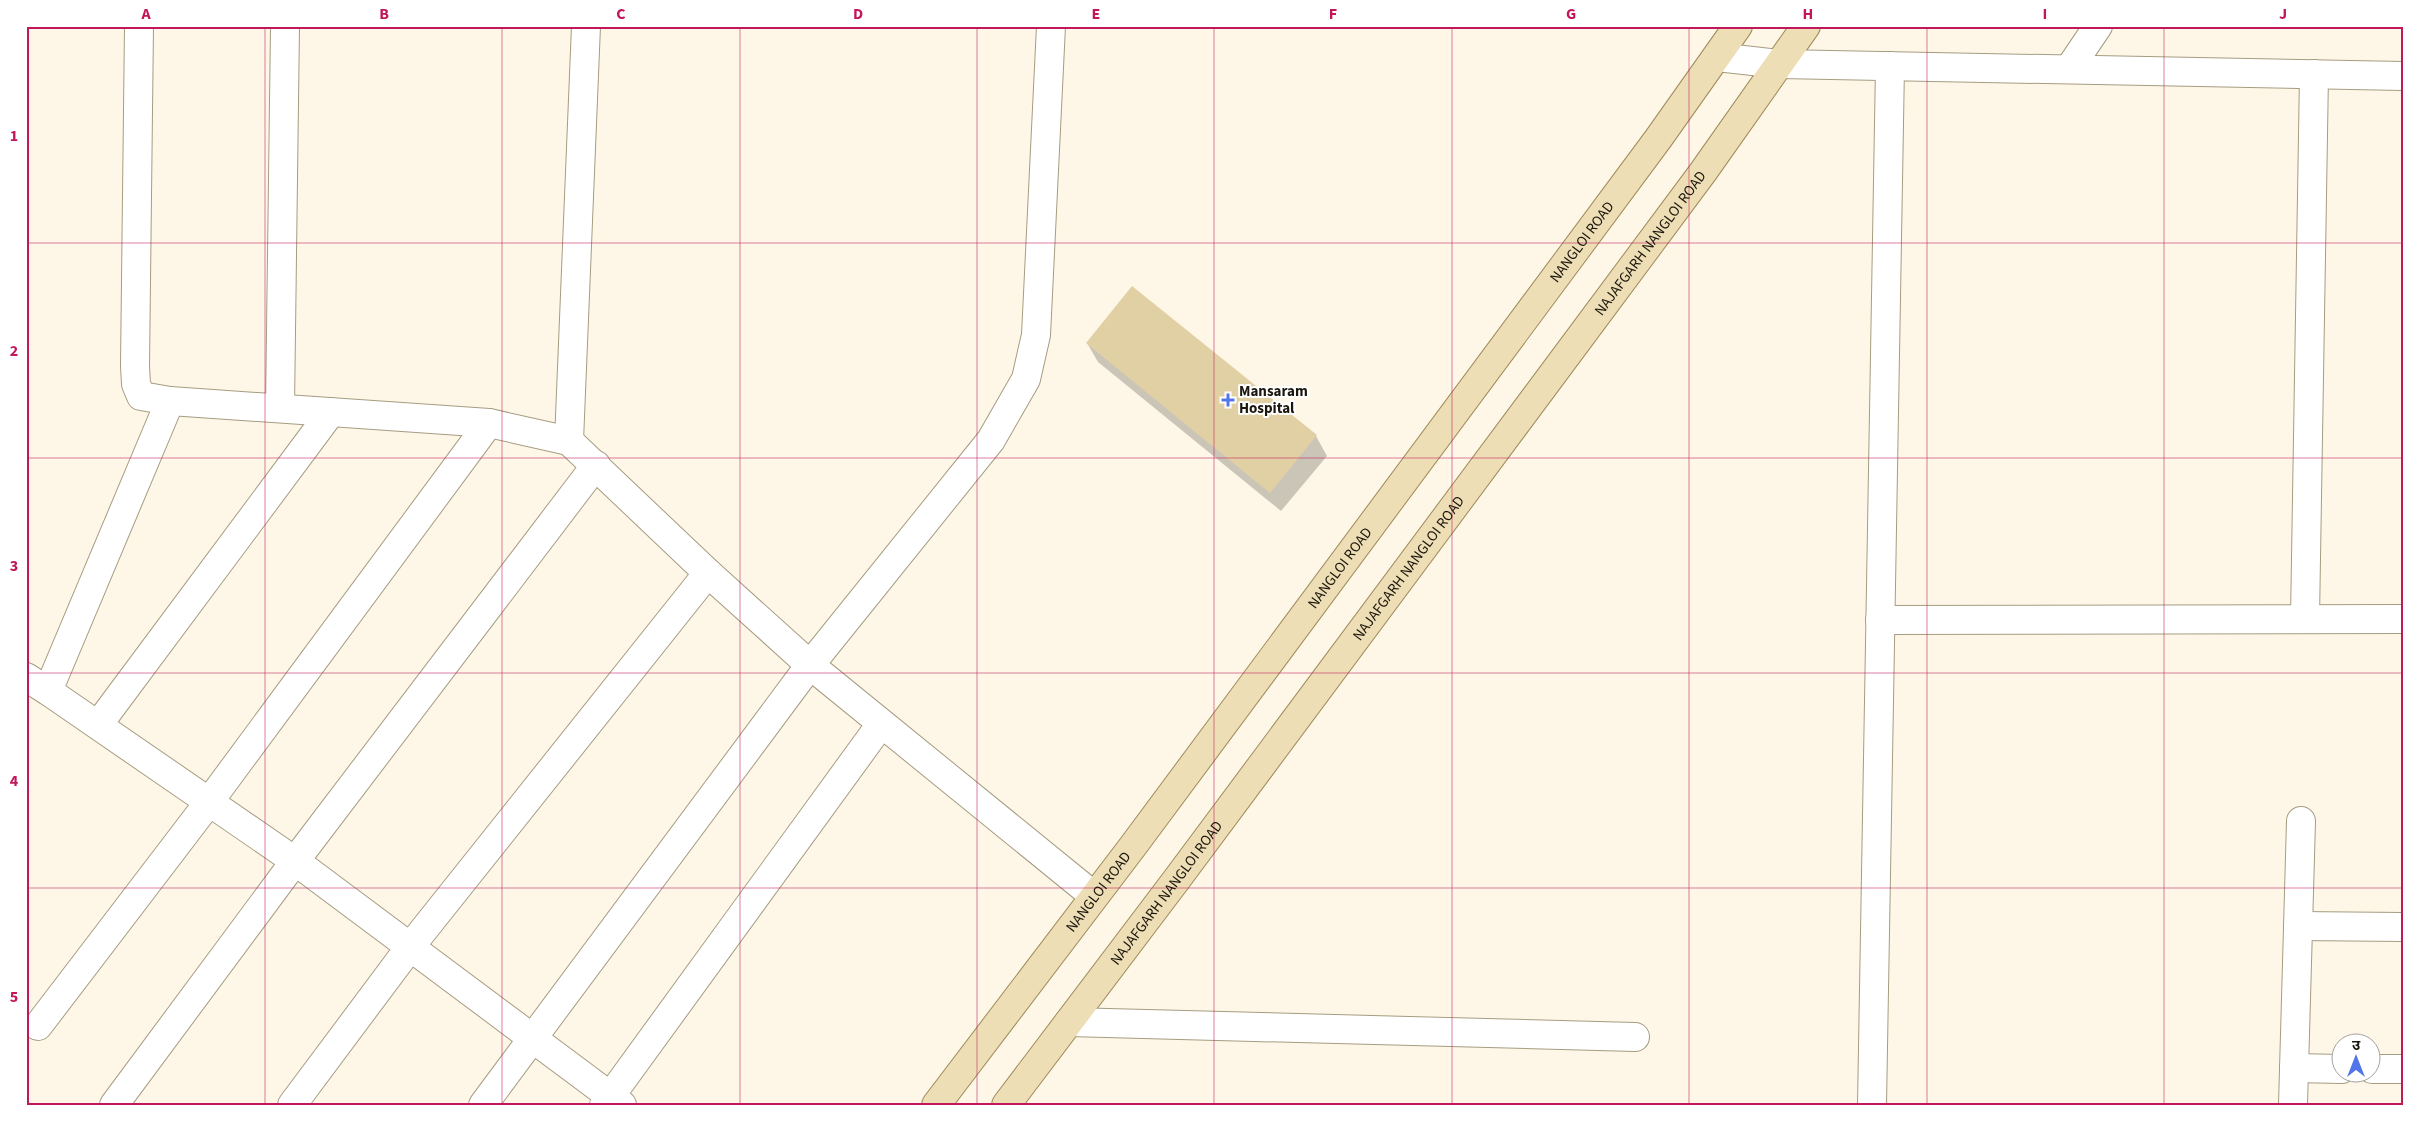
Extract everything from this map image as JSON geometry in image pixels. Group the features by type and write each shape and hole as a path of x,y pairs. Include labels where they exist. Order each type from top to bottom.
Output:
{"main road":[{"name":"NANGLOI ROAD","path":"936,1105 1640,163 1738,26"},
{"name":"NAJAFGARH NANGLOI ROAD","path":"1006,1105 1703,172 1806,26"}],"street":[{"path":"139,26 136,384 141,396 170,401 489,423 569,441 708,573 810,666 1094,896"},
{"path":"280,408 285,26"},
{"path":"569,441 586,26"},
{"path":"483,1105 810,666 991,440 1026,379 1036,335 1051,26"},
{"path":"2069,69 2098,26"},
{"path":"1717,56 1780,64 2403,76"},
{"path":"1872,1105 1890,66"},
{"path":"2305,619 2314,74"},
{"path":"170,401 37,684 295,861 532,1038 612,1102 881,724"},
{"path":"98,725 331,412"},
{"path":"38,1026 209,802 489,423"},
{"path":"114,1105 295,861 596,465"},
{"path":"292,1105 410,946 708,573"},
{"path":"1880,620 2403,619"},
{"path":"2293,1105 2301,820"},
{"path":"2298,926 2403,927"},
{"path":"1069,1022 1635,1037"},
{"path":"2294,1068 2332,1069"},
{"path":"2382,1069 2403,1069"}],"building":[{"path":"1132,286 1317,435 1270,493 1086,343"}],"place":[{"name":"Mansaram Hospital","path":"1228,400"}]}
